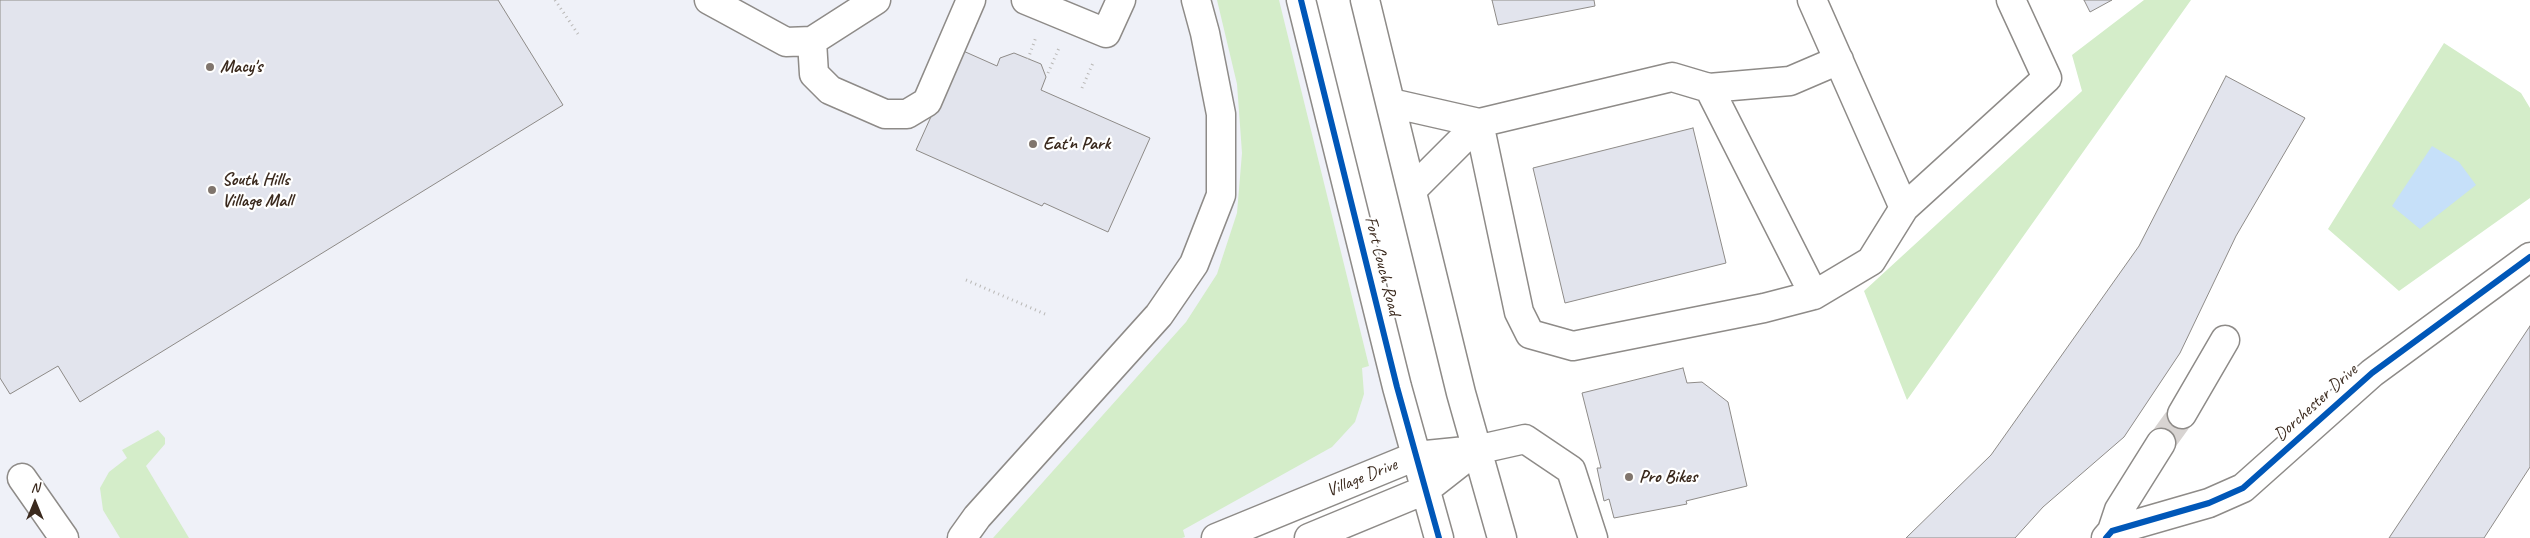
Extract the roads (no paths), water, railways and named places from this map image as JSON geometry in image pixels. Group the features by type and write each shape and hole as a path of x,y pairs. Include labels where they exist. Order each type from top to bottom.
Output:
{"street":[{"path":"709,0 786,42 812,41 876,0"},
{"path":"812,41 814,74 830,90 884,114 906,114 927,102 971,0"},
{"path":"1026,0 1106,33 1121,0"},
{"path":"962,538 984,510 1159,315 1194,264 1221,195 1221,114 1205,33 1196,0"},
{"name":"Fort Couch Road","path":"1301,0 1356,226 1439,538"},
{"path":"1365,0 1476,450 1502,538"},
{"path":"1812,0 1904,208"},
{"path":"1479,122 1519,312 1530,334 1574,346 1764,308 1814,295 1871,261 1904,208 2047,78 2011,0"},
{"path":"1391,103 1479,122 1672,77 1709,88 1790,82 1838,60"},
{"path":"1709,88 1814,295"},
{"path":"1412,190 1479,122"},
{"name":"Dorchester Drive","path":"2109,535 2209,503 2243,488 2372,373 2530,256"},
{"path":"2182,414 2225,340"},
{"path":"1476,450 1525,439 1571,470 1594,538"},
{"path":"2109,535 2119,510 2161,443"},
{"name":"Village Drive","path":"1216,538 1416,456 1476,450"},
{"name":"Village Drive","path":"1309,538 1425,490 1476,450"},
{"path":"22,478 64,538"}],"water":[{"path":"2432,146 2459,162 2476,185 2420,229 2392,206"}],"tunnel":[{"path":"2161,443 2182,414"}],"place":[{"name":"Macy's","path":"210,67"},
{"name":"Eat'n Park","path":"1033,144"},
{"name":"South Hills Village Mall","path":"212,190"},
{"name":"Pro Bikes","path":"1629,477"}]}
